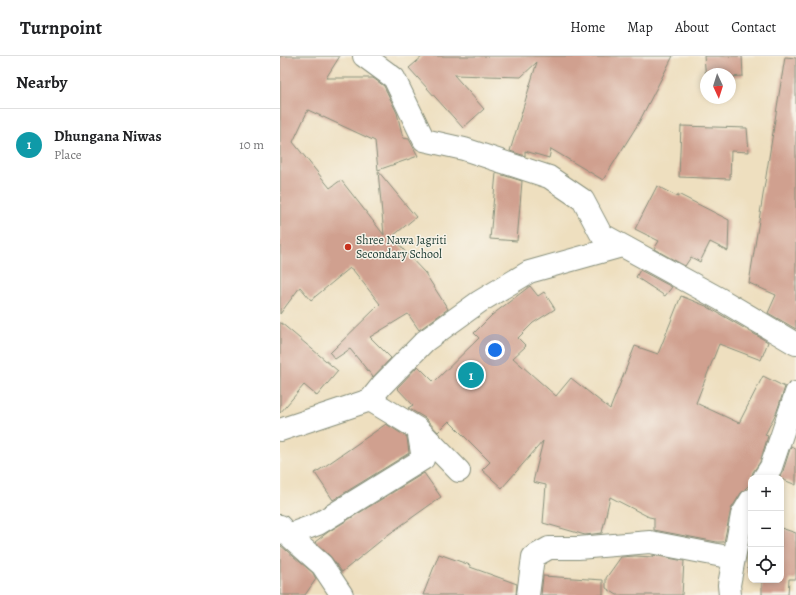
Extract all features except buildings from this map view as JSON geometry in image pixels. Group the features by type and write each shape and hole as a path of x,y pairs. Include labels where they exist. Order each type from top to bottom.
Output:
{"street":[{"path":"364,56 394,78 424,140 464,149 549,177 583,200 601,234 720,299 796,344"},
{"path":"280,430 370,400 382,385 425,341 479,302 529,272 622,246"},
{"path":"766,475 771,467 796,393"},
{"path":"370,400 418,430 459,471"},
{"path":"284,530 318,524 423,459 418,430"},
{"path":"730,595 729,585 733,558 742,515 748,505"},
{"path":"284,530 322,565 342,595"},
{"path":"528,595 533,557 550,548 578,548 650,542 733,558"}],"place":[{"name":"Shree Nawa Jagriti Secondary School","path":"348,247"},
{"name":"Dhungana Niwas","path":"471,375"}]}
